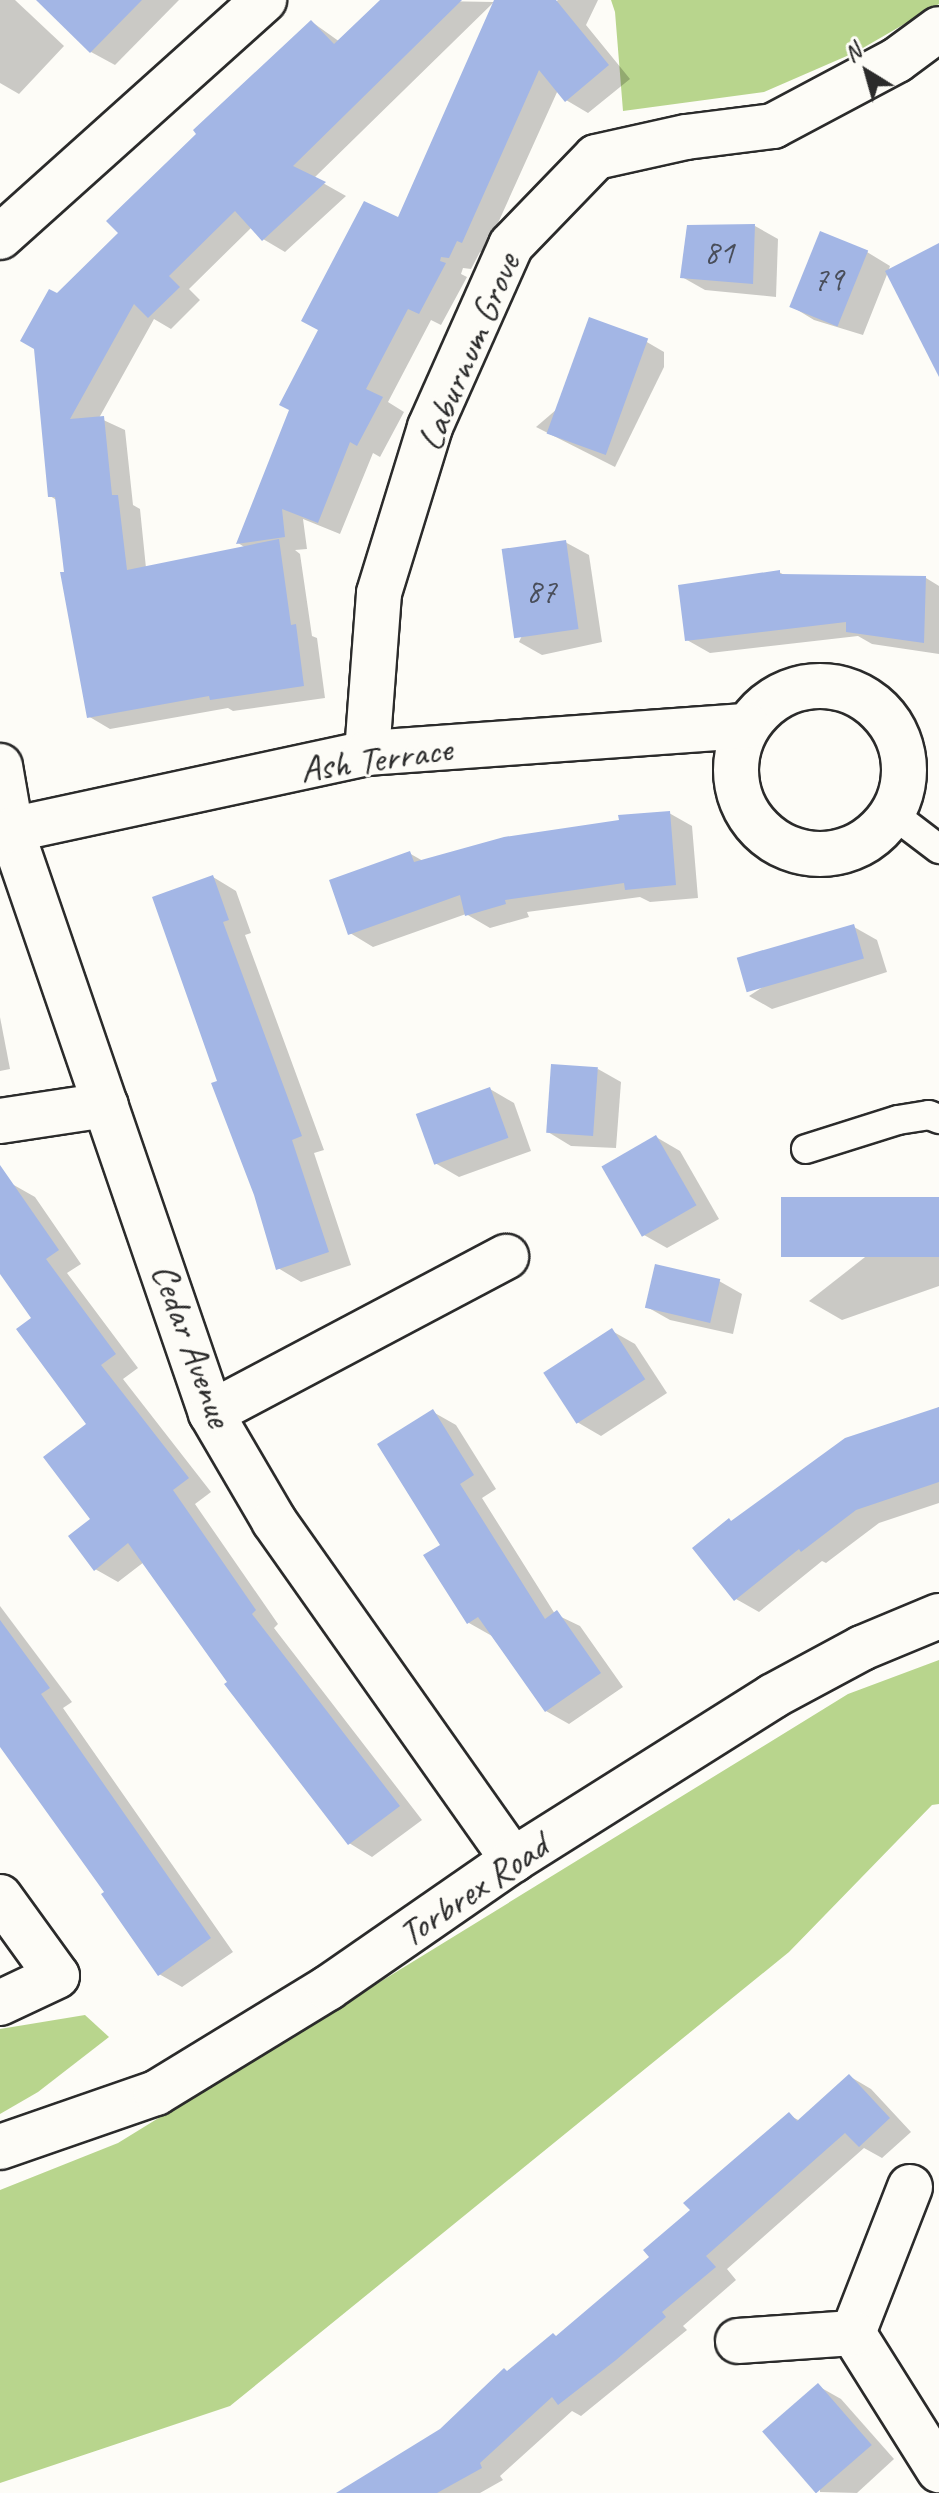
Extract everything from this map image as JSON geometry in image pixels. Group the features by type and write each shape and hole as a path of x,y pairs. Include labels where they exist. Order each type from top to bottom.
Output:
{"street":[{"path":"0,237 264,0"},
{"name":"Laburnum Grove","path":"367,753 379,593 430,427 511,245 596,157 686,137 773,126 897,60 939,29"},
{"path":"805,686 830,686 853,692 874,705 890,722 901,744 905,767 902,791 893,814 864,841 828,855 801,853 776,844 749,815 735,778 737,751 747,726 762,708 783,694 805,686"},
{"name":"Ash Terrace","path":"11,830 367,753 747,726"},
{"name":"Cedar Avenue","path":"0,766 11,830 211,1413 274,1521 513,1860"},
{"path":"0,1121 106,1105"},
{"path":"211,1413 506,1257"},
{"name":"Torbrex Road","path":"0,2147 156,2093 328,1988 513,1860 773,1696 862,1648 939,1616"},
{"path":"0,1897 57,1976 0,2003"},
{"path":"853,2333 910,2187"},
{"path":"738,2341 853,2333"},
{"path":"853,2333 939,2470"}],"lane":[{"path":"893,814 939,849"},
{"path":"806,1149 898,1120 929,1115 939,1119"}],"green space":[{"path":"611,0 939,0 939,4 856,52 764,92 623,111 615,12"},
{"path":"939,1660 939,1804 932,1805 789,1952 230,2406 0,2483 0,2190 118,2143 848,1694"},
{"path":"85,2015 109,2037 38,2092 0,2114 0,2029"}],"building":[{"path":"36,0 142,0 90,53"},
{"path":"380,0 462,0 293,166 326,182 262,241 235,211 169,276 180,287 148,318 134,304 70,419 104,416 112,495 118,495 127,570 279,539 291,625 296,624 304,686 210,700 209,696 87,718 60,572 64,572 55,497 48,497 34,349 20,341 49,289 57,293 118,233 106,221 196,134 193,130 311,20 334,44"},
{"path":"494,0 556,0 609,65 565,102 539,70 462,243 457,241 449,258 441,257 440,261 446,263 419,314 408,309 366,389 383,397 357,446 350,442 318,523 282,509 285,537 236,544 289,410 279,405 318,330 301,321 364,201 398,217"},
{"path":"755,224 753,284 680,278 687,225"},
{"path":"820,231 868,250 837,327 789,307"},
{"path":"939,243 939,377 885,271"},
{"path":"589,317 648,339 606,455 547,434"},
{"path":"566,540 579,629 514,638 502,549"},
{"path":"780,570 780,574 926,576 924,643 846,632 846,622 685,641 678,585"},
{"path":"670,811 676,885 625,890 624,883 505,900 506,904 465,916 460,895 348,935 329,880 410,851 414,862 504,837 619,820 618,815"},
{"path":"213,875 229,920 223,922 302,1136 292,1140 329,1252 276,1270 254,1195 211,1083 217,1081 152,897"},
{"path":"854,924 864,959 747,992 737,958"},
{"path":"551,1064 598,1067 593,1136 546,1133"},
{"path":"490,1087 508,1138 434,1165 416,1114"},
{"path":"656,1135 696,1205 642,1237 601,1166"},
{"path":"0,1165 59,1250 46,1259 116,1354 101,1365 189,1478 173,1490 256,1610 252,1614 400,1806 348,1845 224,1684 227,1682 128,1543 94,1571 68,1536 90,1519 43,1457 86,1424 16,1329 31,1318 0,1274"},
{"path":"781,1197 939,1197 939,1257 781,1257"},
{"path":"655,1264 720,1279 710,1323 645,1308"},
{"path":"612,1328 645,1379 576,1424 543,1373"},
{"path":"939,1407 939,1482 856,1510 801,1552 799,1549 734,1601 692,1548 729,1518 731,1521 845,1438"},
{"path":"433,1409 474,1475 460,1484 545,1619 557,1610 601,1673 545,1712 478,1617 467,1624 423,1555 440,1545 377,1444"},
{"path":"0,1620 50,1688 41,1694 211,1938 158,1976 101,1894 104,1892 0,1747"},
{"path":"849,2074 890,2118 859,2147 845,2133 706,2256 716,2267 662,2312 666,2317 616,2360 558,2405 552,2397 480,2463 482,2468 437,2493 336,2493 440,2429 504,2368 507,2371 553,2333 556,2336 649,2257 643,2250 690,2210 683,2203 789,2112 797,2121"},
{"path":"818,2383 872,2445 816,2493 762,2432"}]}
